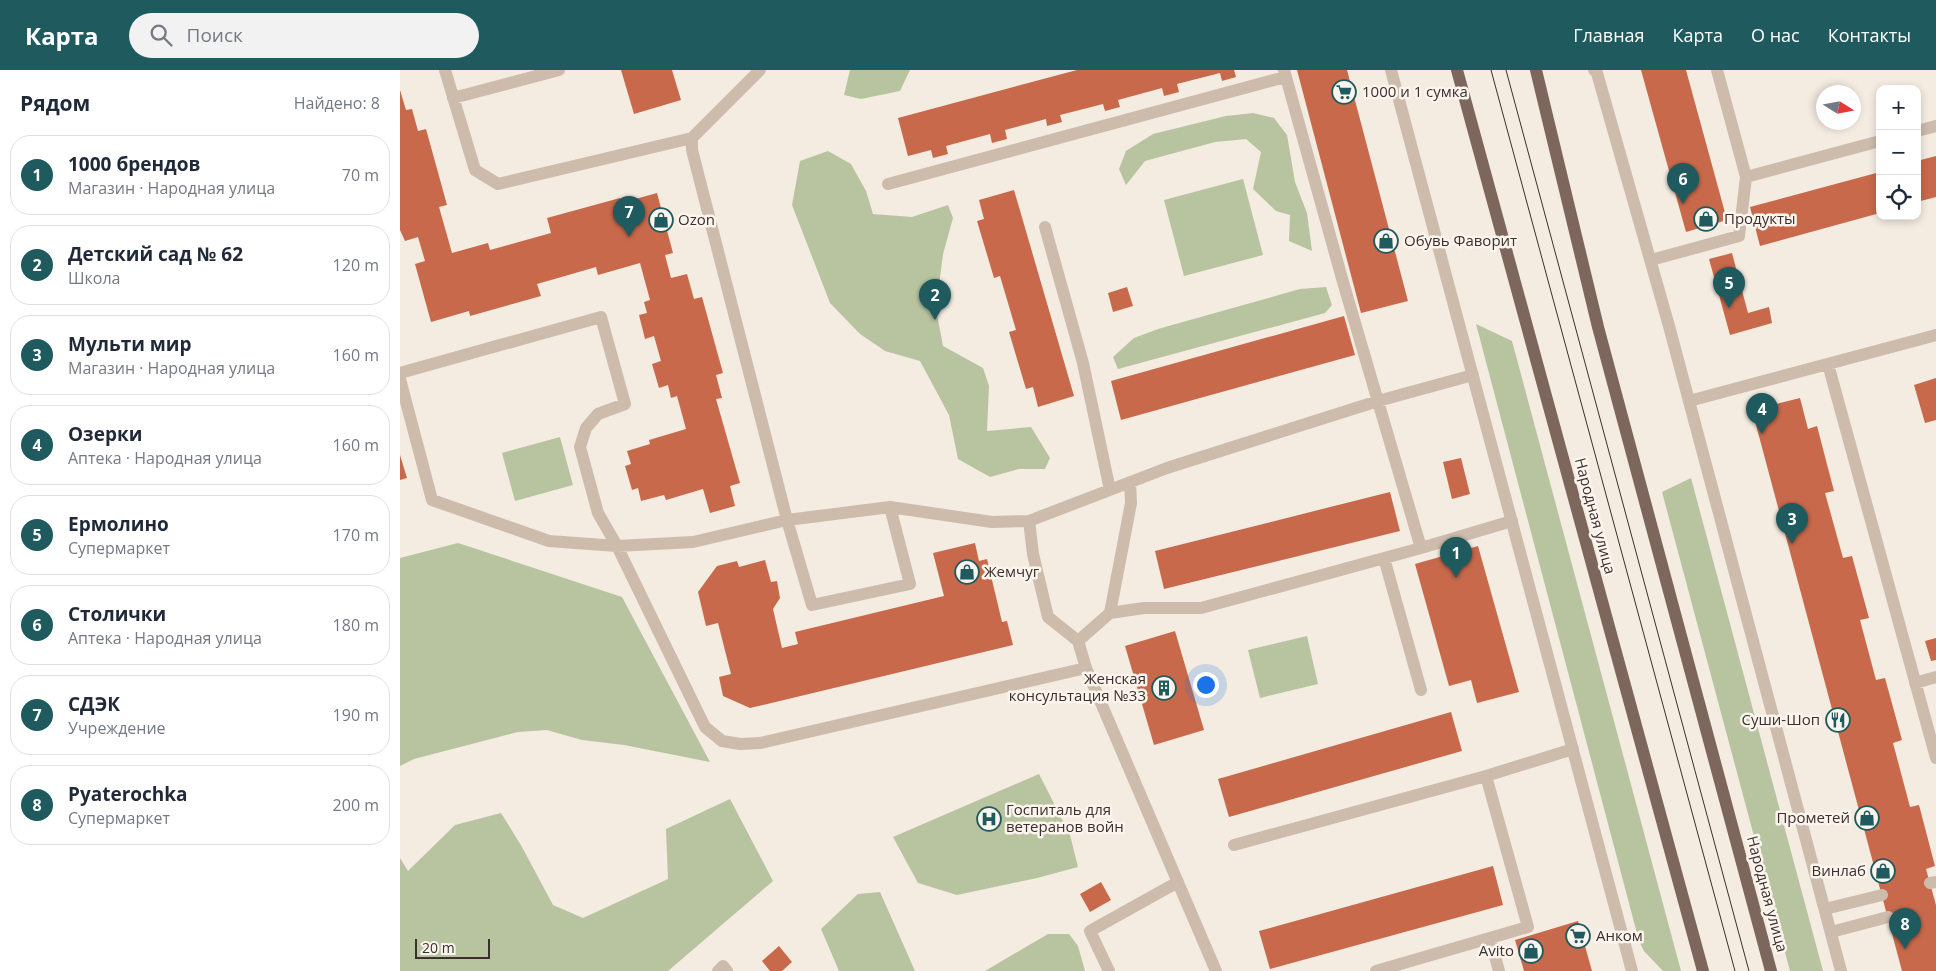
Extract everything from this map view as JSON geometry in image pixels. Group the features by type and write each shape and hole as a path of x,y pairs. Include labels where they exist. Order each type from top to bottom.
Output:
{"main road":[{"name":"Народная улица","path":"1457,70 1702,971"},
{"name":"Народная улица","path":"1536,70 1598,327 1771,971"}],"street":[{"path":"445,70 475,170 498,184 692,138 760,70"},
{"path":"453,98 559,70"},
{"path":"1391,70 1633,970"},
{"path":"1651,260 1739,236 1746,177 1717,70"},
{"path":"1596,71 1651,260 1841,971"},
{"path":"888,184 1285,74 1421,548"},
{"path":"1921,130 1936,126"},
{"path":"692,138 692,150 787,520 812,605 910,584 890,507"},
{"path":"1746,177 1876,142"},
{"path":"1045,227 1083,363 1110,490"},
{"path":"400,373 600,316 625,404 598,414 586,428 580,447 598,513 617,546 705,727 722,741 740,744 760,743 1086,668"},
{"path":"1689,401 1936,335"},
{"path":"1828,364 1936,758"},
{"path":"400,379 432,500 549,541 617,546 693,542 787,520 890,507 992,522 1029,521 1177,465 1378,401 1473,375"},
{"path":"1110,613 1131,503 1130,482"},
{"path":"1029,521 1033,554 1048,616 1078,641 1086,668 1216,971"},
{"path":"1078,641 1110,613 1144,608 1201,608 1512,522"},
{"path":"1384,558 1421,690"},
{"path":"1915,683 1936,677"},
{"path":"1234,844 1486,776 1573,749"},
{"path":"1376,971 1528,927 1486,776"},
{"path":"1110,971 1090,931 1178,882"},
{"path":"1825,910 1882,895"},
{"path":"1831,932 1888,917"},
{"path":"1490,938 1499,971"},
{"path":"718,971 724,966 727,971"}],"green space":[{"path":"850,70 910,70 900,91 861,99 844,95"},
{"path":"1253,113 1274,118 1287,135 1295,182 1307,213 1312,251 1289,241 1290,215 1276,211 1253,189 1261,152 1246,139 1215,142 1145,161 1126,185 1119,169 1126,151 1153,134 1226,116"},
{"path":"828,151 851,164 866,191 873,214 912,217 948,205 953,218 943,254 936,309 943,346 983,368 989,386 987,431 1031,427 1050,458 1045,469 1019,469 990,477 958,459 949,415 920,361 885,351 860,334 830,303 792,205 800,161"},
{"path":"1243,179 1263,255 1184,276 1164,200"},
{"path":"1326,287 1332,305 1325,313 1118,369 1113,357 1134,338 1158,329 1300,289"},
{"path":"1476,324 1512,341 1681,971 1663,971 1644,951 1639,941"},
{"path":"560,437 573,485 515,501 502,453"},
{"path":"1691,478 1823,971 1790,971 1662,492"},
{"path":"458,543 622,597 710,762 624,745 582,740 547,730 518,732 414,759 400,766 400,558"},
{"path":"1307,636 1318,684 1260,698 1248,650"},
{"path":"1039,774 1070,835 1078,867 957,895 918,883 893,837"},
{"path":"730,799 773,881 668,971 400,971 400,858 408,871 455,825 501,813 522,847 553,905 583,918 668,879 666,829"},
{"path":"880,892 915,971 839,971 821,929 858,894"},
{"path":"1048,934 1069,934 1078,946 1085,971 985,971"}],"building":[{"path":"621,70 672,70 681,100 634,114"},
{"path":"1077,70 1234,70 1236,77 1222,81 1220,73 1177,84 1179,92 1164,96 1162,88 1118,100 1120,107 1105,111 1103,104 1060,115 1062,122 1047,126 1046,119 1005,130 1007,139 992,143 990,134 946,146 948,154 933,158 931,150 908,156 898,118"},
{"path":"1297,70 1347,70 1408,301 1361,313"},
{"path":"1641,70 1686,70 1727,220 1686,232"},
{"path":"400,90 406,110 412,109 418,131 426,129 447,205 439,207 452,253 488,243 490,250 551,233 547,218 620,198 621,203 657,193 673,253 665,255 671,278 687,274 694,299 702,297 723,373 716,375 722,398 716,399 740,483 730,486 735,506 710,513 703,489 666,500 664,495 641,501 638,488 632,490 625,466 631,464 627,451 650,444 649,440 686,429 677,396 671,398 668,385 659,388 652,364 661,361 654,336 645,339 639,315 647,313 644,302 650,300 640,263 598,275 596,267 537,284 541,296 470,316 469,311 431,322 415,264 425,261 418,237 405,241 400,230"},
{"path":"1936,156 1936,197 1921,201 1921,175 1921,160"},
{"path":"1876,173 1876,214 1760,246 1750,207"},
{"path":"1014,190 1074,396 1038,407 1033,387 1026,389 1009,332 1016,330 1000,276 994,278 977,221 984,219 979,200"},
{"path":"1732,253 1748,313 1769,307 1772,323 1730,335 1709,259"},
{"path":"1127,287 1133,306 1113,312 1108,293"},
{"path":"1344,316 1355,355 1121,420 1111,381"},
{"path":"1936,378 1936,420 1925,423 1914,385"},
{"path":"1800,398 1808,429 1817,426 1834,491 1825,493 1843,558 1852,556 1869,618 1860,620 1876,680 1885,678 1902,740 1893,743 1910,807 1919,805 1935,866 1926,869 1936,905 1936,971 1902,971 1752,410"},
{"path":"400,455 407,478 400,480"},
{"path":"1461,458 1470,494 1452,499 1443,462"},
{"path":"1390,492 1400,531 1164,589 1155,551"},
{"path":"975,543 979,561 987,559 1002,622 1007,621 1013,645 750,708 723,696 719,677 731,674 718,623 706,626 698,592 717,566 737,561 739,567 765,560 771,582 777,581 780,598 773,609 782,648 798,644 795,632 944,596 933,553"},
{"path":"1478,546 1519,692 1477,703 1471,680 1449,686 1415,564"},
{"name":"Женская консультация №33","path":"1175,631 1204,730 1154,745 1125,646"},
{"path":"1936,638 1936,660 1931,661 1925,641"},
{"path":"1451,712 1462,751 1229,817 1218,779"},
{"path":"1493,866 1503,905 1270,969 1259,931"},
{"path":"1101,882 1111,900 1090,912 1080,894"},
{"path":"1578,921 1592,971 1524,971 1515,940"},
{"path":"779,946 792,962 782,971 770,971 762,961"}],"tram line":[{"path":"1491,70 1735,971"},
{"path":"1506,70 1749,971"}],"place":[{"name":"1000 и 1 сумка","path":"1344,92"},
{"name":"Столички","path":"1683,204"},
{"name":"Продукты","path":"1706,219"},
{"name":"Ozon","path":"661,220"},
{"name":"СДЭК","path":"629,237"},
{"name":"Обувь Фаворит","path":"1386,241"},
{"name":"Ермолино","path":"1729,308"},
{"name":"Детский сад № 62","path":"935,320"},
{"name":"Озерки","path":"1762,434"},
{"name":"Мульти мир","path":"1792,544"},
{"name":"Жемчуг","path":"967,572"},
{"name":"1000 брендов","path":"1456,578"},
{"name":"Женская консультация №33","path":"1164,688"},
{"name":"Суши-Шоп","path":"1838,720"},
{"name":"Прометей","path":"1867,818"},
{"name":"Госпиталь для ветеранов войн","path":"989,819"},
{"name":"Винлаб","path":"1883,871"},
{"name":"Анком","path":"1578,936"},
{"name":"Pyaterochka","path":"1905,949"},
{"name":"Avito","path":"1531,951"}]}
